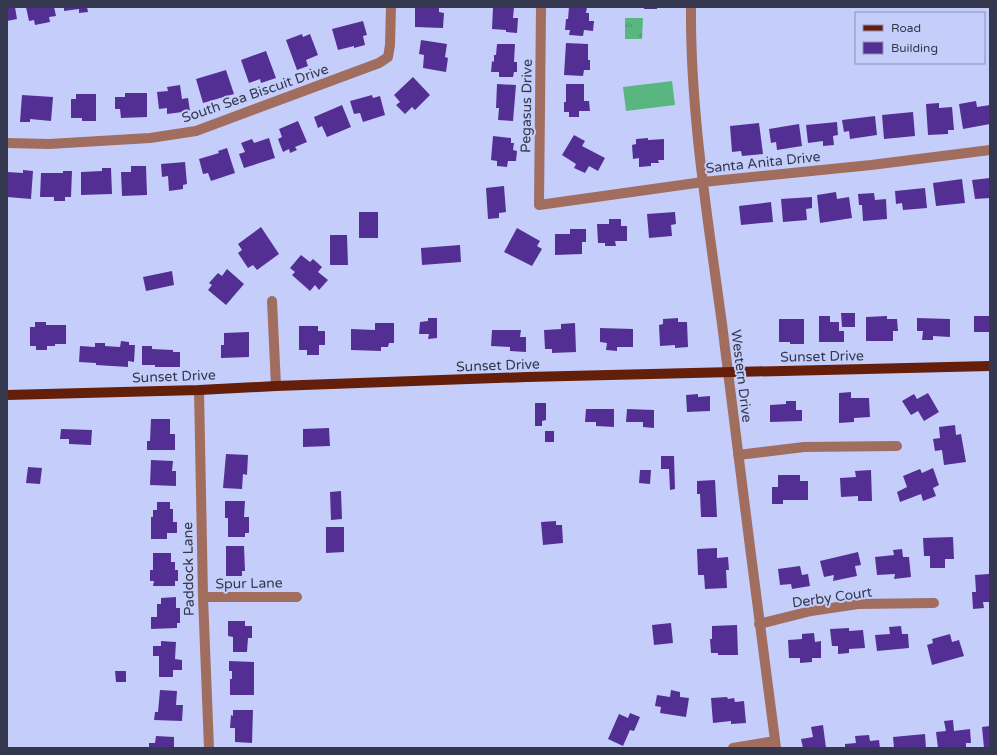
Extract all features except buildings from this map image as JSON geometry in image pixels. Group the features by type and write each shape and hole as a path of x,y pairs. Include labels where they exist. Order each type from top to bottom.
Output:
{"main road":[{"name":"Sunset Drive","path":"7,395 728,372 990,366"}],"street":[{"name":"South Sea Biscuit Drive","path":"7,143 49,144 142,139 196,131 379,63 388,57 390,45 391,7"},
{"name":"Pegasus Drive","path":"539,205 541,7"},
{"name":"Western Drive","path":"691,7 692,70 703,182 759,624 776,745"},
{"name":"Santa Anita Drive","path":"539,205 703,182 871,165 990,150"},
{"path":"272,301 276,386"},
{"name":"Paddock Lane","path":"199,390 202,597 209,748"},
{"path":"738,455 804,447 897,446"},
{"name":"Spur Lane","path":"202,597 297,596"},
{"name":"Derby Court","path":"759,624 811,611 858,604 934,604"},
{"path":"733,748 776,745"}],"green space":[{"path":"625,18 643,18 642,39 625,39"},
{"path":"672,81 675,105 626,111 623,87"}]}
